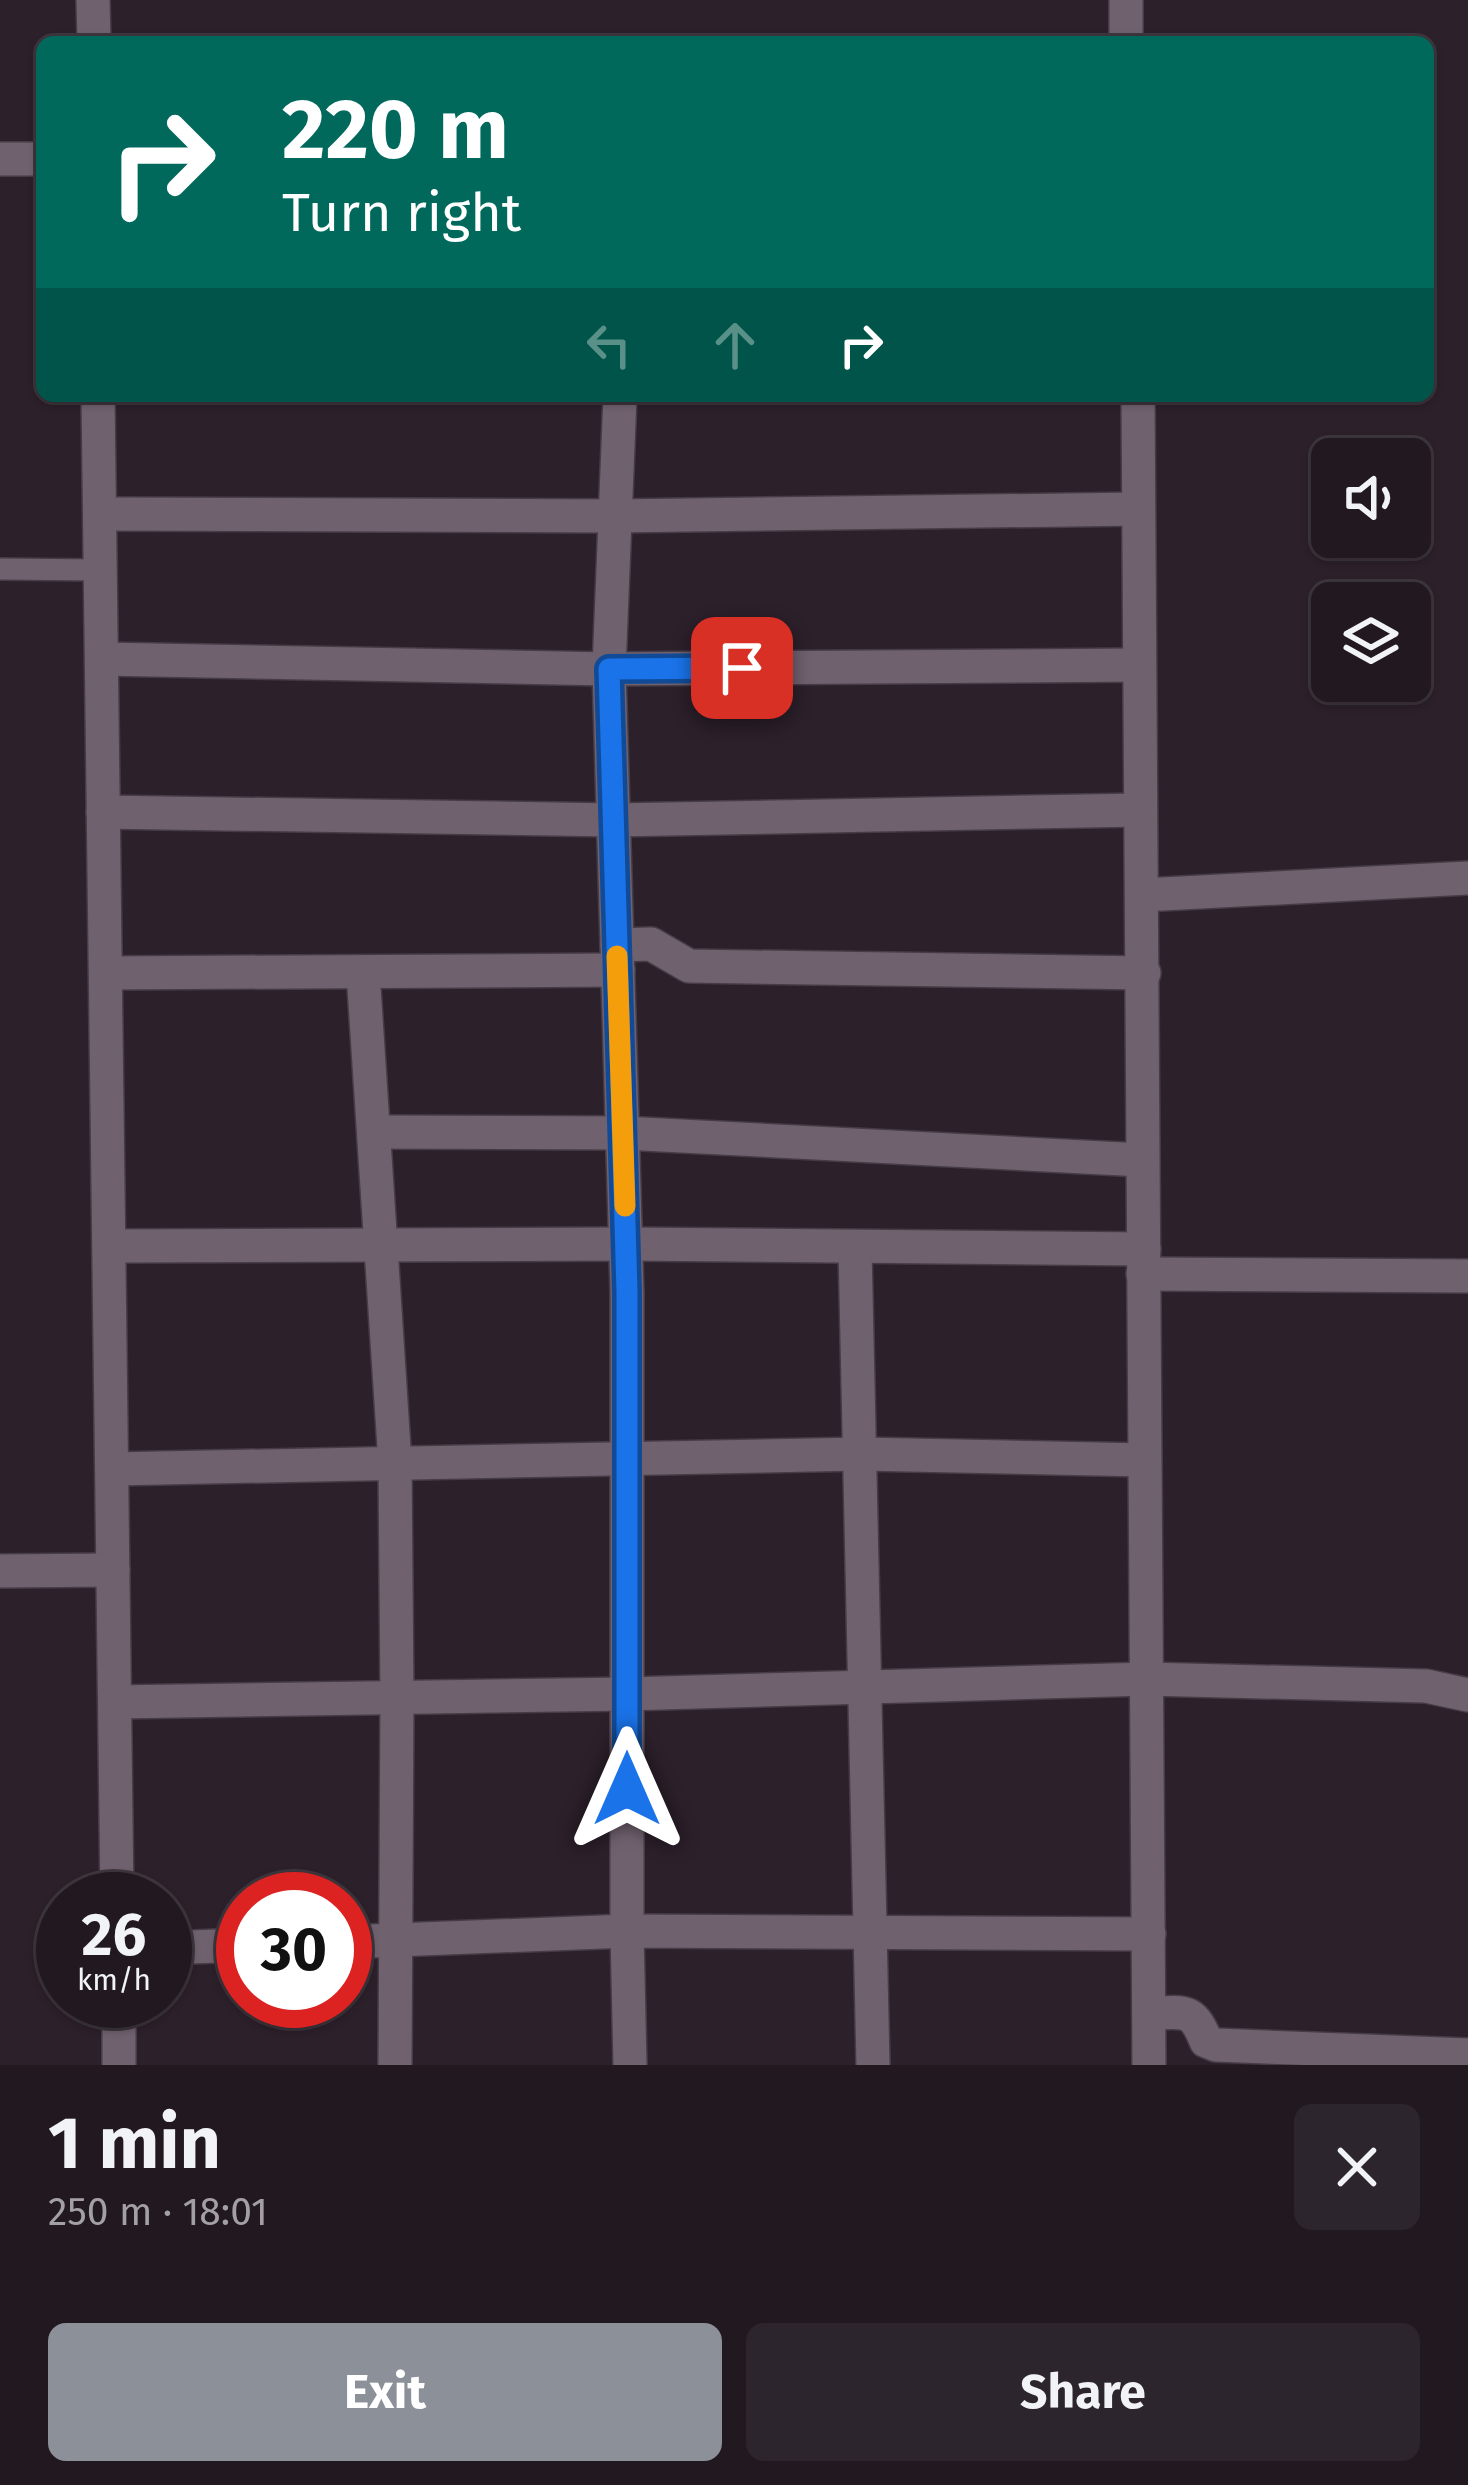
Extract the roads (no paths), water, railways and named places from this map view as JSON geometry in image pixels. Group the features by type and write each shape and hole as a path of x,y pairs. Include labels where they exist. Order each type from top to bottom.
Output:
{"street":[{"path":"93,0 94,36"},
{"path":"1126,0 1126,36"},
{"path":"0,159 36,159"},
{"path":"98,402 117,1872"},
{"path":"620,402 609,669 626,1244 630,2065"},
{"path":"1138,402 1149,2065"},
{"path":"100,514 614,516 1138,509"},
{"path":"102,659 609,669 1139,665"},
{"path":"103,812 614,820 1140,810"},
{"path":"1143,895 1468,878"},
{"path":"106,973 363,972 617,957 651,944 689,966 1144,973"},
{"path":"363,972 395,1462 395,2065"},
{"path":"374,1132 623,1133 1142,1160"},
{"path":"109,1246 855,1248 1468,1276"},
{"path":"855,1248 873,2065"},
{"path":"112,1469 861,1454 1144,1460"},
{"path":"0,1571 113,1570"},
{"path":"115,1702 1147,1679 1426,1686 1468,1695"},
{"path":"372,1941 626,1931 1149,1934"},
{"path":"1150,2013 1186,2013 1198,2019 1206,2041 1216,2045 1468,2055"},
{"path":"118,2028 119,2065"}],"lane":[{"path":"0,569 100,570"}]}
